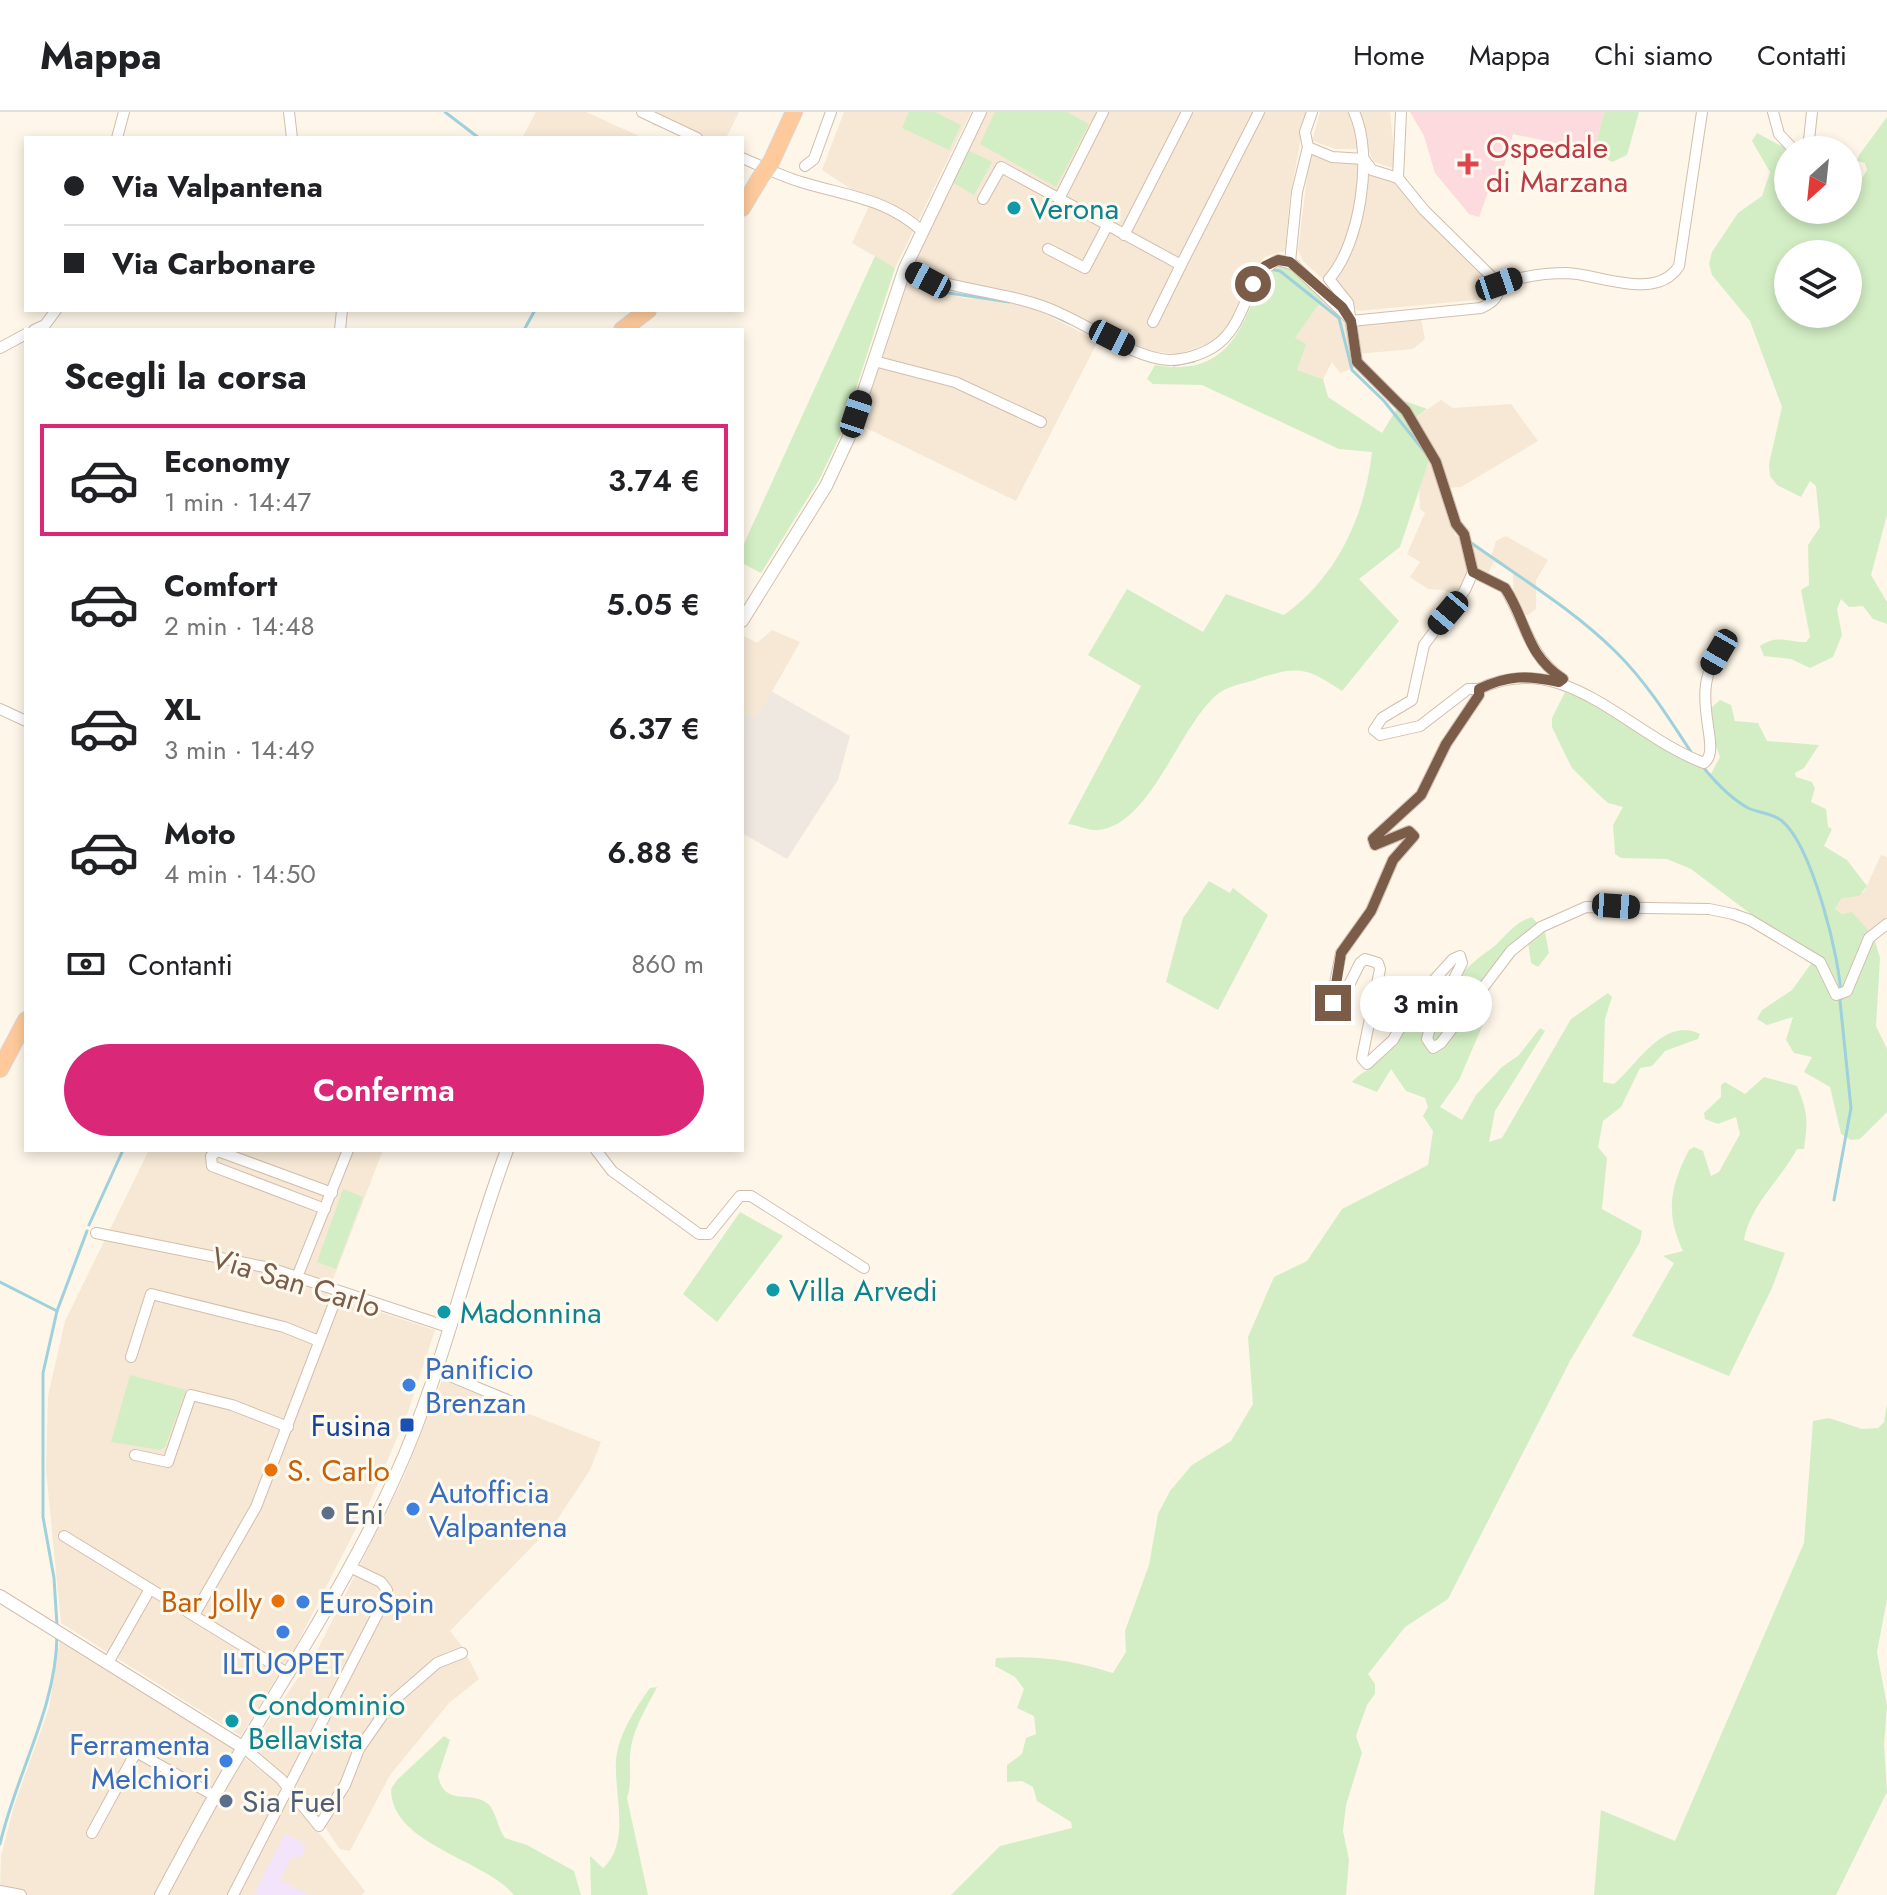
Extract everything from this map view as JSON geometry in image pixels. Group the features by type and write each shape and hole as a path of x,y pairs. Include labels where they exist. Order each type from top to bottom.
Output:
{"highway":[{"path":"744,205 771,162 794,112"},
{"path":"625,328 645,312"},
{"path":"0,1069 24,1024"}],"street":[{"path":"118,136 124,112"},
{"path":"289,112 292,136"},
{"path":"642,112 693,136"},
{"path":"805,166 814,159 831,112"},
{"path":"744,618 826,486 848,439 905,268 980,112"},
{"path":"1059,199 1103,112"},
{"path":"1124,235 1187,112"},
{"path":"1153,322 1259,112"},
{"path":"1290,262 1294,212 1308,147 1305,132 1312,112"},
{"path":"1354,112 1360,125 1364,159 1349,249 1329,279 1348,303 1357,362 1406,411 1436,462 1456,524 1464,534 1473,572 1465,590 1424,645 1412,700 1382,718 1374,730 1380,735 1420,726 1468,689 1479,689 1503,677 1528,676 1559,682 1704,763 1713,749 1704,703 1706,674 1719,652 1730,642"},
{"path":"1398,178 1401,112"},
{"path":"1499,284 1516,278 1568,273 1621,283 1644,283 1674,274 1679,266 1702,112"},
{"path":"1773,112 1779,134 1793,149 1804,148 1809,140 1812,112"},
{"path":"1308,147 1332,157 1364,159"},
{"path":"744,159 799,182 890,206 922,231"},
{"path":"1351,321 1481,308 1499,294 1499,284 1424,210 1398,178 1372,170 1364,159"},
{"path":"983,199 1001,167 1181,265"},
{"path":"1048,249 1085,268 1107,226"},
{"path":"905,268 948,286 1024,299 1130,347 1168,360 1194,356 1228,337 1265,266 1278,260 1290,262 1342,307 1351,321"},
{"path":"38,328 45,325 55,312"},
{"path":"0,348 24,335"},
{"path":"874,361 955,382 1041,422"},
{"path":"1473,572 1505,588 1527,640 1541,660 1563,679 1559,682"},
{"path":"1479,689 1479,695 1446,744 1421,795 1373,839 1375,845 1409,831 1414,836 1387,870 1371,911 1341,953 1336,977 1332,998 1339,1005 1360,963 1365,959 1378,963 1380,969 1362,1058 1367,1064 1393,1040 1415,1001 1453,959 1460,956 1462,963 1431,1024 1427,1039 1433,1048 1441,1043 1511,951 1541,927 1586,907 1709,909 1742,917 1820,962 1836,995 1847,991 1869,938 1887,924"},
{"path":"0,709 24,720"},
{"path":"217,1152 211,1156 212,1166 325,1209"},
{"path":"221,1152 332,1193"},
{"path":"297,1277 347,1152"},
{"path":"161,1895 215,1796 350,1567 396,1476 435,1370 480,1223 506,1152"},
{"path":"598,1152 612,1171 699,1234 709,1234 740,1196 751,1196 864,1268"},
{"name":"Via San Carlo","path":"96,1233 270,1268 448,1327"},
{"path":"194,1615 256,1507 338,1293"},
{"path":"131,1357 151,1294 284,1327 319,1341"},
{"path":"435,1370 517,1404"},
{"path":"135,1455 168,1462 191,1395 232,1405 288,1427"},
{"path":"64,1536 289,1674"},
{"path":"233,1895 385,1599 387,1590 381,1582 350,1567"},
{"path":"109,1661 150,1589"},
{"path":"0,1596 109,1661 244,1748 288,1787 319,1826 345,1785 359,1749 391,1703 437,1663 462,1653"},
{"path":"92,1833 136,1752 215,1796"},
{"path":"0,1891 21,1895"}],"shaded area":[{"path":"536,112 586,112 639,136 523,136"},
{"path":"658,112 739,112 727,136 690,136 652,125"},
{"path":"844,112 971,112 895,268 852,243 871,202 822,170"},
{"path":"987,112 1306,112 1290,197 1285,251 1264,257 1228,329 1217,340 1179,354 1148,351 1052,305 912,268"},
{"path":"1320,112 1390,112 1396,169 1374,162 1368,149 1336,149 1312,141"},
{"name":"Ospedale di Marzana","path":"1410,112 1604,112 1594,151 1513,134 1497,191 1488,192 1479,217 1469,214 1435,173 1424,136"},
{"path":"1310,153 1334,162 1360,162 1368,173 1399,184 1409,200 1493,284 1492,294 1486,299 1358,311 1303,261 1298,250"},
{"path":"907,280 963,298 1022,302 1098,341 1016,501 860,425"},
{"path":"1324,297 1347,318 1421,319 1425,339 1413,349 1357,354 1359,366 1340,373 1332,362 1323,379 1297,370 1294,339"},
{"path":"1441,400 1453,408 1511,404 1538,441 1461,487 1442,488 1455,535 1491,557 1496,541 1506,536 1548,560 1536,580 1536,609 1528,615 1514,613 1513,572 1494,562 1487,575 1471,576 1457,597 1444,590 1428,589 1410,577 1420,562 1407,554 1425,513 1420,509 1419,484 1429,460 1407,424"},
{"path":"772,630 800,642 756,720 744,713 744,636 757,643"},
{"path":"771,691 850,736 838,780 787,859 744,834 744,713 756,719"},
{"path":"1881,855 1887,857 1887,922 1867,934 1861,923 1835,909 1842,898 1864,892"},
{"path":"148,1152 382,1152 327,1295 435,1330 408,1412 371,1499 297,1644 241,1736 61,1623 46,1470 48,1396 65,1321"},
{"path":"442,1380 601,1442 590,1470 555,1523 450,1631 462,1646 479,1679 449,1703 390,1775 350,1851 340,1849 296,1785 249,1750 319,1647 403,1479"},
{"path":"60,1639 238,1745 159,1895 0,1895 1,1856 14,1806 49,1708"},
{"path":"243,1757 282,1786 365,1891 362,1895 168,1895"},
{"path":"285,1834 303,1843 305,1849 302,1856 291,1858 280,1880 309,1895 258,1895 254,1893"}],"green space":[{"path":"909,112 935,112 961,125 949,150 902,128"},
{"path":"995,112 1067,112 1089,124 1056,187 980,144"},
{"path":"1604,112 1639,112 1627,155 1612,162 1594,151"},
{"path":"1887,117 1887,515 1871,575 1887,602 1887,624 1873,619 1863,606 1849,607 1841,599 1837,609 1842,635 1833,657 1810,668 1791,659 1764,656 1760,646 1777,639 1806,642 1810,637 1801,590 1809,585 1808,545 1820,527 1816,486 1810,481 1801,497 1777,485 1770,476 1769,464 1782,407 1750,321 1712,275 1709,264 1712,252 1738,213 1762,196 1770,172 1752,141 1757,133 1774,142 1774,224 1862,224 1865,163 1862,162 1862,151"},
{"path":"968,150 992,162 974,195 952,182"},
{"path":"875,256 895,268 842,432 819,480 761,573 744,564 744,544"},
{"path":"1289,264 1324,297 1295,338 1306,344 1297,370 1323,379 1328,397 1382,433 1402,400 1427,409 1407,424 1429,460 1400,547 1359,579 1399,621 1342,691 1311,673 1293,671 1222,691 1193,723 1151,791 1135,810 1117,824 1098,830 1068,824 1141,686 1088,655 1127,589 1203,632 1226,594 1284,615 1303,600 1333,564 1355,522 1372,452 1339,449 1202,385 1153,384 1147,379 1155,365 1189,366 1213,358 1230,343 1273,271"},
{"path":"1565,692 1586,700 1711,774 1720,757 1713,738 1712,707 1720,700 1731,705 1735,721 1758,723 1767,741 1819,745 1804,768 1795,773 1796,777 1812,782 1815,788 1811,802 1826,809 1828,827 1832,829 1824,846 1847,860 1867,886 1859,896 1842,898 1835,909 1843,914 1852,912 1874,937 1880,958 1876,1026 1887,1049 1887,1112 1860,1139 1851,1140 1841,1134 1830,1087 1804,1072 1812,1057 1794,1053 1786,1040 1793,1017 1767,1025 1757,1019 1762,1010 1792,990 1813,961 1691,869 1667,859 1621,858 1615,854 1613,825 1623,807 1608,803 1572,768 1552,727 1552,718"},
{"path":"1209,881 1230,893 1233,888 1268,915 1218,1010 1166,982 1183,918"},
{"path":"1532,917 1545,932 1549,953 1538,967 1531,963 1528,942 1520,939 1484,991 1487,1015 1459,1080 1440,1107 1462,1120 1476,1095 1502,1067 1519,1055 1540,1028 1545,1031 1495,1111 1489,1142 1502,1138 1571,1019 1608,993 1612,997 1605,1019 1603,1082 1614,1084 1663,1037 1687,1030 1700,1034 1698,1039 1665,1051 1652,1066 1640,1068 1621,1107 1603,1121 1598,1147 1607,1158 1602,1209 1642,1231 1640,1242 1570,1361 1448,1599 1405,1627 1368,1674 1375,1684 1375,1694 1367,1705 1356,1736 1362,1753 1346,1805 1343,1831 1349,1860 1346,1895 951,1895 1000,1846 1072,1828 1071,1822 1037,1801 1033,1787 1022,1781 1007,1782 1007,1765 1022,1754 1026,1738 1036,1734 1034,1716 1017,1708 1024,1689 1015,1677 995,1666 996,1658 1055,1660 1113,1673 1126,1652 1125,1631 1149,1565 1158,1514 1170,1491 1192,1465 1231,1441 1253,1404 1248,1337 1274,1277 1307,1261 1342,1209 1428,1165 1433,1131 1423,1116 1428,1107 1425,1098 1406,1091 1391,1069 1377,1092 1352,1082 1383,1057 1394,1025 1429,1022 1461,974 1513,927"},
{"path":"1764,1077 1797,1086 1805,1110 1804,1149 1797,1149 1759,1203 1748,1227 1744,1240 1785,1253 1772,1288 1729,1376 1632,1336 1674,1263 1663,1256 1683,1251 1674,1224 1672,1200 1689,1150 1694,1147 1703,1151 1711,1176 1719,1172 1740,1134 1736,1117 1718,1124 1705,1119 1704,1113 1721,1097 1721,1085 1725,1082 1745,1094"},
{"path":"343,1189 363,1197 336,1269 317,1262"},
{"path":"740,1212 783,1236 717,1322 683,1294"},
{"path":"130,1375 186,1390 165,1447 160,1450 111,1442"},
{"path":"1887,1403 1887,1599 1877,1652 1887,1706 1884,1745 1887,1792 1836,1895 1594,1895 1601,1810 1675,1841 1804,1543 1813,1421 1829,1418 1862,1429 1878,1428 1884,1422"},
{"path":"657,1687 633,1739 627,1798 648,1895 591,1895 590,1856 603,1868 617,1846 616,1761 620,1742 644,1696 650,1688"},
{"path":"444,1736 450,1740 438,1776 446,1792 488,1804 505,1838 527,1845 574,1871 581,1895 514,1895 500,1882 422,1838 406,1824 395,1808 391,1789"}],"waterway":[{"path":"445,112 476,136"},
{"path":"1269,269 1280,271 1339,318 1352,370 1384,401 1424,451"},
{"path":"907,279 942,292 1009,302"},
{"path":"525,328 534,312"},
{"path":"1050,314 1069,323"},
{"path":"1174,365 1194,361"},
{"path":"1470,542 1565,608 1617,653 1648,688 1691,752"},
{"path":"1703,767 1735,800 1778,818 1793,834 1823,905 1836,958 1841,999"},
{"path":"1834,1200 1851,1108 1840,1001"},
{"path":"89,1225 122,1152"},
{"path":"57,1625 54,1578 43,1517 43,1373 57,1311 87,1231"},
{"path":"0,1282 57,1311"},
{"path":"0,1844 43,1715 55,1663 57,1636"}],"place":[{"name":"Ospedale di Marzana","path":"1468,164"},
{"name":"Verona","path":"1014,208"},
{"name":"Villa Arvedi","path":"773,1290"},
{"name":"Madonnina","path":"444,1312"},
{"name":"Panificio Brenzan","path":"409,1385"},
{"name":"Fusina","path":"407,1425"},
{"name":"S. Carlo","path":"271,1470"},
{"name":"Autofficia Valpantena","path":"413,1509"},
{"name":"Eni","path":"328,1513"},
{"name":"Bar Jolly","path":"278,1601"},
{"name":"EuroSpin","path":"303,1602"},
{"name":"ILTUOPET","path":"283,1632"},
{"name":"Condominio Bellavista","path":"232,1721"},
{"name":"Ferramenta Melchiori","path":"226,1761"},
{"name":"Sia Fuel","path":"226,1801"}],"route":[{"path":"1253,284 1265,266 1278,260 1290,262 1342,307 1351,321 1357,362 1406,411 1436,462 1456,524 1464,534 1473,572 1505,588 1527,640 1541,660 1563,679 1559,682 1528,676 1503,677 1479,689 1479,695 1446,744 1421,795 1373,839 1375,845 1409,831 1414,836 1393,860 1371,911 1341,953 1333,1003"}]}
